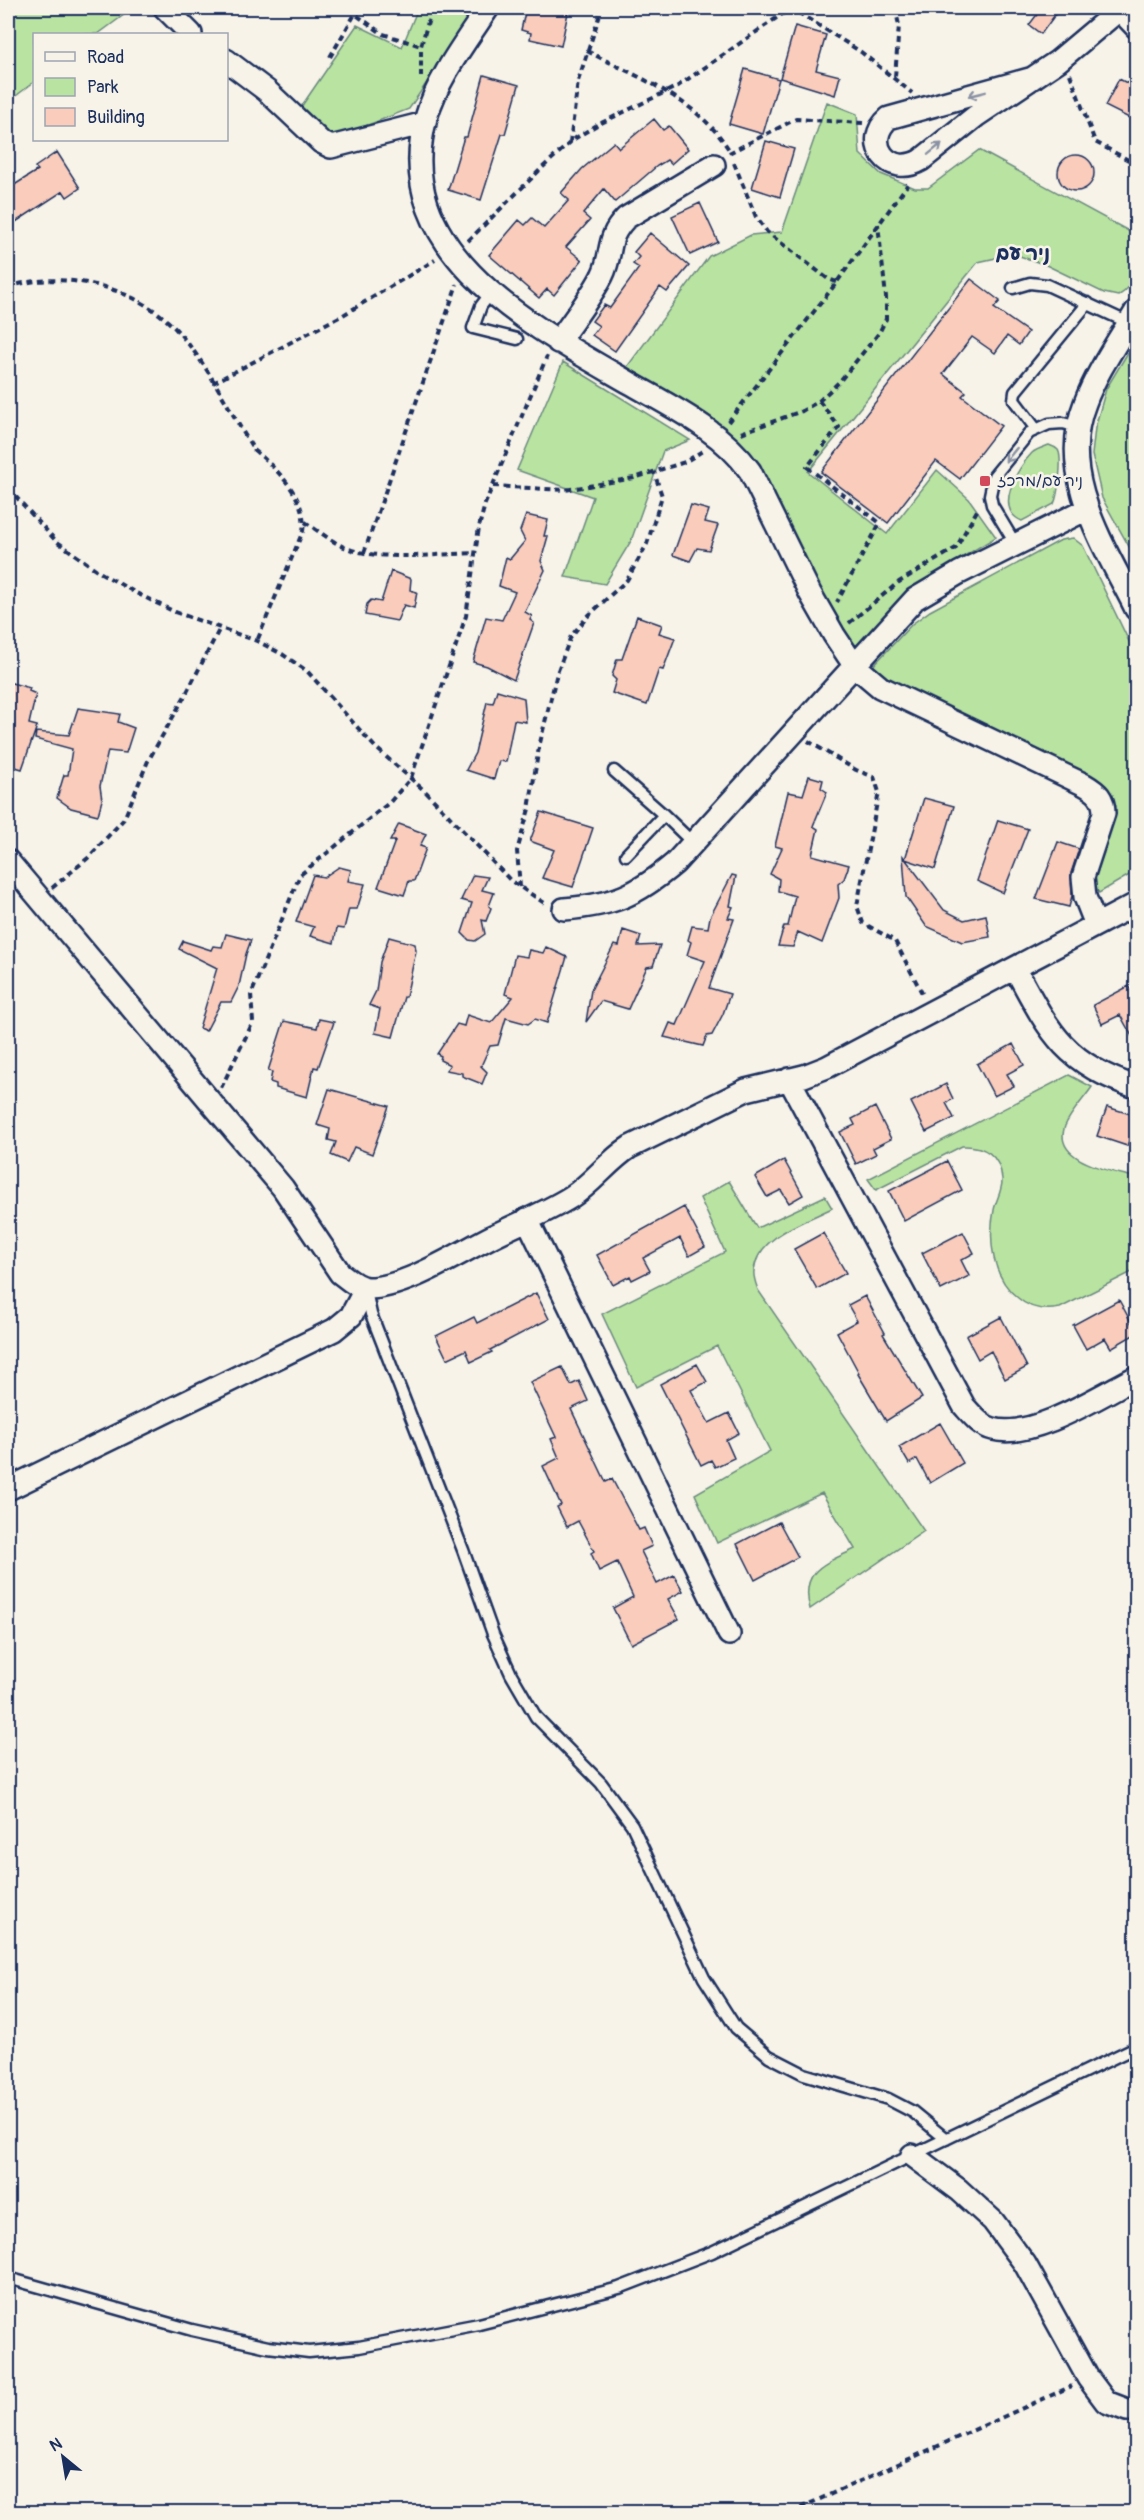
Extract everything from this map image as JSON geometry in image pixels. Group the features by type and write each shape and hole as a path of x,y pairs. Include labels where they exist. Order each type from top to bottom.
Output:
{"street":[{"path":"165,8 190,33"},
{"path":"488,8 442,82 429,113 420,164 424,198 458,258 491,293 513,312 556,340 673,407 739,455 750,471 796,567 830,628 854,665 880,687 1085,784 1100,795 1104,804 1104,813 1083,877 1085,897 1096,925"},
{"path":"1033,78 889,118 882,124 878,140 885,158 901,166 913,165 976,116 1033,78 1062,57 1119,8 1137,27"},
{"path":"228,62 267,91 321,142 330,147 429,113"},
{"path":"556,340 601,277 608,262 611,239 615,229 626,218 714,165"},
{"path":"1133,317 1085,402 1078,427 1076,466 1087,509 1137,609"},
{"path":"564,909 626,897 650,884 675,863 915,599 934,586 1087,509"},
{"path":"8,861 283,1188 335,1266 353,1283 366,1288 398,1283 527,1219 588,1185 612,1159 630,1147 746,1090 789,1080 827,1067 1137,904"},
{"path":"1015,968 1042,1017 1064,1047 1091,1069 1137,1087"},
{"path":"789,1080 964,1406 981,1424 994,1430 1019,1431 1041,1425 1137,1377"},
{"path":"527,1219 729,1634"},
{"path":"8,1489 334,1330 351,1317 366,1288"},
{"path":"912,2155 959,2190 993,2221 1025,2264 1088,2378 1106,2402 1127,2410 1137,2410"}],"lane":[{"path":"1013,288 1030,283 1047,285 1088,303 1133,317"},
{"path":"491,293 481,306 473,328 517,339"},
{"path":"1036,429 1014,400 1015,392 1088,303"},
{"path":"1016,545 992,505 991,485 994,476 1029,434 1036,429 1049,424 1063,423 1078,427"},
{"path":"614,771 693,843"},
{"path":"626,855 664,815"},
{"path":"366,1288 370,1314 463,1550 493,1634 512,1674 537,1718 601,1783 632,1825 704,1978 736,2028 769,2056 804,2074 888,2098 913,2112 946,2139"},
{"path":"8,2278 192,2330 268,2347 309,2352 359,2347 479,2324 619,2288 712,2252 1137,2047"}],"path":[{"path":"429,113 423,86 421,46 432,8"},
{"path":"570,143 578,81 602,8"},
{"path":"364,553 458,258 473,237 570,143 597,124 678,86 791,8 861,52 927,106"},
{"path":"895,8 899,34 895,78"},
{"path":"330,57 354,14 383,34 421,46"},
{"path":"1062,57 1075,84 1095,142 1137,164"},
{"path":"714,165 731,152 796,119 882,124"},
{"path":"719,439 910,180"},
{"path":"493,486 565,490 634,478 685,462 719,439 802,411 819,401 839,382 879,333 886,319 878,224"},
{"path":"213,383 458,258"},
{"path":"8,287 42,281 79,281 124,294 152,309 179,332 254,450 265,459 300,501 304,522 303,531 257,640"},
{"path":"213,1104 253,1022 250,995 300,875 390,802 411,778 466,616 485,504 556,340"},
{"path":"819,401 839,427 807,466 880,523 830,628"},
{"path":"520,888 517,850 529,809 539,747 557,673 571,636 589,615 627,580 647,543 662,496 654,472"},
{"path":"830,628 899,582 956,548 991,485"},
{"path":"8,488 57,541 101,573 175,612 257,640 307,671 375,747 411,778 511,881 544,904 564,909"},
{"path":"304,522 345,548 364,553 409,555 475,553"},
{"path":"39,898 88,858 109,838 124,819 148,761 220,628"},
{"path":"794,732 856,770 874,777 879,792 857,906 863,923 894,941 932,1012"},
{"path":"791,2512 1088,2378"}],"green space":[{"path":"8,8 132,9 99,33 33,33 33,83 8,102"},
{"path":"418,8 477,8 409,109 345,134 327,134 301,107 357,25 402,47"},
{"path":"827,102 857,114 860,154 881,174 915,188 928,188 979,150 1136,235 1137,262 1134,277 1126,290 1118,296 1104,293 1046,265 1014,254 978,262 808,472 887,534 937,470 969,499 996,537 916,585 858,650 840,628 826,605 778,503 748,451 692,408 627,367 709,256 751,235 782,232"},
{"path":"1136,339 1136,559 1102,498 1092,455 1095,428 1106,389"},
{"path":"563,362 690,440 663,451 631,541 605,584 565,577 593,497 517,470"},
{"path":"1049,445 1058,450 1060,461 1056,499 1054,504 1022,521 1009,507 1011,488 1026,459 1038,449"},
{"path":"1073,538 1083,546 1136,656 1136,871 1099,893 1094,886 1093,874 1113,806 1113,795 1106,789 889,682 871,668 912,624 930,611 1061,540"},
{"path":"1069,1075 1092,1087 1067,1121 1063,1138 1067,1148 1087,1163 1136,1178 1136,1270 1060,1308 1043,1309 1027,1305 1018,1298 1009,1290 997,1269 992,1246 992,1222 1002,1179 998,1164 990,1153 977,1147 962,1146 876,1190 868,1179"},
{"path":"729,1181 757,1228 825,1196 832,1208 773,1239 757,1259 754,1271 755,1280 758,1290 924,1531 810,1609 808,1585 812,1576 818,1569 855,1549 822,1493 717,1543 695,1494 770,1451 717,1346 636,1387 602,1314 725,1252 700,1198"}],"building":[{"path":"526,8 569,8 561,46 530,39 531,33 521,30"},
{"path":"1042,8 1060,8 1041,34 1029,25"},
{"path":"795,26 826,35 816,70 840,76 835,95 780,78"},
{"path":"745,69 779,79 763,134 729,124"},
{"path":"484,75 519,85 505,134 502,134 481,200 448,190 464,137 467,137"},
{"path":"1119,79 1137,88 1137,122 1105,106"},
{"path":"654,119 663,130 669,126 688,149 671,164 667,160 657,166 615,202 604,189 583,214 590,220 566,247 582,260 554,295 547,289 539,298 489,255 519,220 525,225 532,218 544,228 569,200 561,193 582,169 614,142 619,148"},
{"path":"766,141 794,149 780,197 752,188"},
{"path":"57,152 80,188 67,197 63,191 8,227 8,189 38,170 35,167"},
{"path":"1076,155 1089,160 1094,173 1089,186 1076,191 1063,186 1058,173 1063,160"},
{"path":"700,203 718,242 690,255 672,216"},
{"path":"650,233 689,266 667,292 660,287 615,351 592,335 599,326 592,321 604,305 610,308 639,268 633,264 639,257 634,252"},
{"path":"971,279 1000,301 994,308 1028,332 1019,345 1007,336 995,353 972,337 943,374 966,392 962,396 1001,426 960,479 936,461 888,523 821,472"},
{"path":"691,505 709,510 705,522 718,525 709,550 697,548 690,561 673,555"},
{"path":"526,515 548,520 544,536 548,536 541,561 545,570 525,612 532,616 530,620 534,623 514,680 487,666 473,662 486,617 502,620 515,592 499,586 506,557 510,559 525,541 520,531"},
{"path":"391,571 411,579 410,590 417,592 414,608 404,605 397,621 365,615 367,604 371,600 381,602"},
{"path":"637,616 662,625 659,633 675,638 663,670 659,669 647,705 612,693 616,680 612,676 617,659 622,659"},
{"path":"8,682 30,688 29,691 36,694 29,724 37,726 22,769 9,765 11,757 8,756"},
{"path":"497,690 524,698 526,722 514,720 506,762 499,761 494,779 466,770 475,753 487,702 493,703"},
{"path":"78,708 120,714 118,722 134,728 126,753 108,751 100,786 102,800 98,815 71,808 57,798 64,775 68,775 72,749 35,739 36,732 69,735"},
{"path":"809,776 823,780 821,788 827,792 813,826 818,829 812,855 849,865 844,879 838,884 839,898 822,943 798,932 793,947 778,946 784,926 788,926 795,896 778,891 779,879 770,874 782,848 775,846 788,792 803,795"},
{"path":"924,798 954,806 935,869 905,859"},
{"path":"541,812 593,828 573,887 542,878 554,850 530,841"},
{"path":"998,820 1028,829 1003,893 977,881"},
{"path":"399,824 426,834 420,846 426,848 414,881 409,881 404,895 378,887 395,841 390,841"},
{"path":"1058,842 1079,849 1071,873 1072,896 1069,907 1036,899"},
{"path":"903,856 944,910 964,920 986,915 990,937 962,942 926,926 906,897"},
{"path":"339,867 351,870 348,881 365,884 357,909 349,909 344,929 337,928 334,943 310,936 314,927 296,922 313,875 324,877"},
{"path":"473,875 488,877 482,890 494,893 486,921 482,920 485,934 475,941 469,940 462,933 472,903 461,900"},
{"path":"732,875 736,876 730,906 733,907 728,918 734,919 709,988 730,994 723,1014 712,1035 707,1036 703,1046 664,1037 670,1023 677,1025 705,961 687,955 692,926 708,928 710,917"},
{"path":"623,930 641,936 638,946 660,945 653,966 647,967 628,1009 601,1001 586,1022 591,990 614,945 619,946"},
{"path":"226,934 251,940 239,986 231,1002 221,1002 206,1031 199,1028 217,968 179,949 183,941 211,950 213,946 222,947"},
{"path":"389,937 415,944 416,951 406,997 404,997 393,1037 375,1033 380,1009 369,1005 376,991 380,962"},
{"path":"546,947 567,957 547,1023 535,1019 528,1024 506,1018 498,1045 490,1046 481,1066 487,1072 482,1084 462,1076 462,1073 446,1070 450,1065 440,1060 441,1056 437,1054 457,1024 464,1026 467,1015 491,1023 513,997 505,994 515,955 527,957 529,950 543,953"},
{"path":"1129,986 1137,1000 1137,1045 1120,1015 1102,1024 1093,1005"},
{"path":"319,1019 334,1022 318,1068 314,1067 307,1097 276,1088 276,1084 270,1082 272,1072 268,1071 284,1021 317,1028"},
{"path":"1013,1044 1024,1065 1007,1074 1014,1086 994,1096 977,1064"},
{"path":"946,1084 953,1099 946,1103 954,1118 926,1132 911,1102"},
{"path":"329,1089 389,1106 372,1154 354,1147 347,1162 331,1155 336,1142 328,1140 330,1129 317,1125"},
{"path":"875,1107 891,1139 873,1148 876,1154 856,1164 840,1132 855,1125 852,1119"},
{"path":"1107,1107 1137,1116 1137,1136 1131,1135 1127,1146 1097,1136"},
{"path":"784,1160 803,1195 789,1203 781,1190 767,1197 755,1177"},
{"path":"947,1161 962,1190 904,1221 889,1191"},
{"path":"684,1207 705,1247 689,1256 680,1238 643,1258 650,1271 632,1280 630,1276 613,1285 597,1255"},
{"path":"963,1232 974,1253 961,1260 969,1276 941,1290 922,1253"},
{"path":"823,1233 846,1273 817,1289 794,1249"},
{"path":"536,1293 549,1319 471,1362 466,1350 447,1359 436,1336 474,1317 477,1323"},
{"path":"865,1296 885,1333 883,1334 922,1398 886,1421 858,1374 837,1332 857,1321 848,1305"},
{"path":"1119,1300 1137,1333 1111,1348 1105,1338 1086,1349 1073,1325"},
{"path":"1001,1317 1027,1367 1005,1379 991,1351 978,1359 966,1336"},
{"path":"697,1364 707,1382 691,1390 709,1423 729,1413 739,1433 726,1440 734,1458 715,1467 711,1460 701,1465 660,1384"},
{"path":"562,1367 571,1385 579,1381 588,1401 571,1409 606,1482 612,1479 639,1530 644,1528 652,1546 641,1551 657,1584 674,1575 683,1591 668,1599 679,1619 631,1644 613,1608 633,1597 617,1562 599,1571 591,1553 594,1551 578,1521 567,1527 557,1507 561,1505 543,1466 559,1458 551,1439 556,1437 530,1382"},
{"path":"940,1423 963,1463 930,1483 917,1459 909,1464 899,1447"},
{"path":"779,1522 798,1557 755,1580 737,1544"}],"place":[{"name":"ניר עם/מרכז","path":"985,481"}],"district":[{"name":"ניר עם","path":"1023,253"}]}
